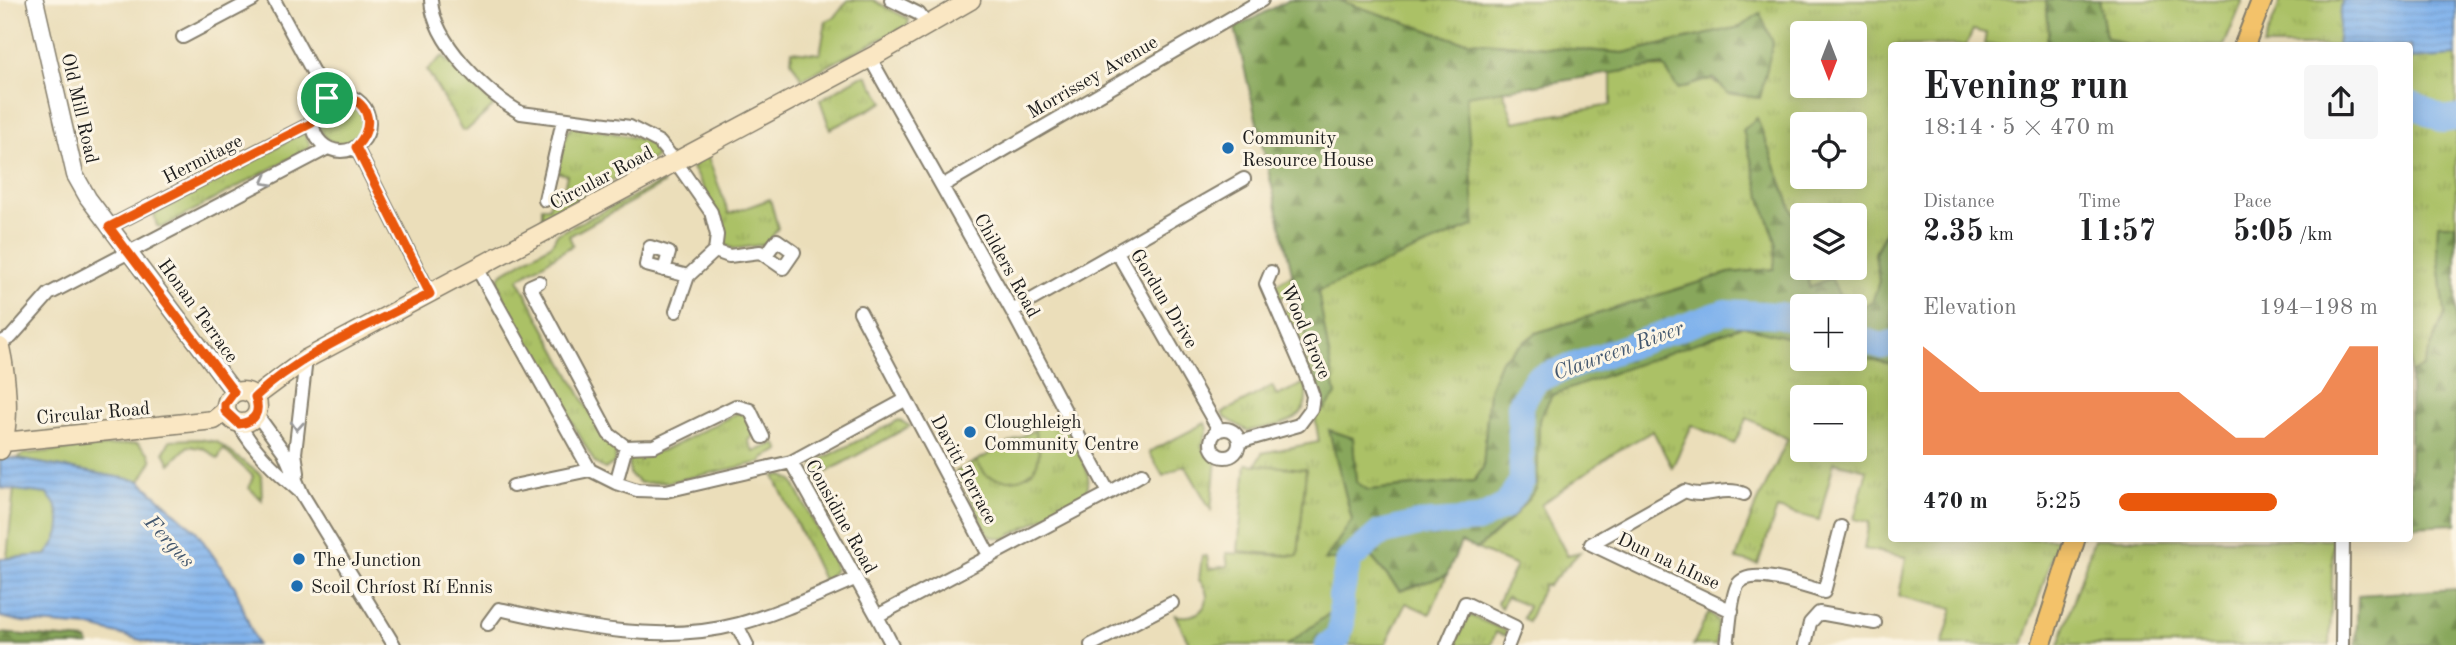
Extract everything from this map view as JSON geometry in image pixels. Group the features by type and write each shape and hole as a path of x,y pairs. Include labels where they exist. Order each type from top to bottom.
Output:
{"main road":[{"name":"Circular Road","path":"256,406 306,359 870,58 971,0"},
{"path":"2246,42 2262,0"},
{"path":"0,345 5,371 2,446"},
{"path":"242,391 256,406 249,422 232,418 225,404 234,392 242,391"},
{"name":"Circular Road","path":"2,446 232,418"},
{"path":"2041,645 2074,542"}],"street":[{"name":"Old Mill Road","path":"35,0 75,175 109,227 130,251"},
{"path":"183,37 253,0"},
{"path":"274,0 327,98"},
{"path":"431,0 438,29 446,45 505,104 521,113 630,127 659,142 676,162 716,222 715,251 688,276 676,311"},
{"path":"891,0 919,14 928,26"},
{"name":"Morrissey Avenue","path":"942,186 1262,0"},
{"name":"Childers Road","path":"870,58 1012,311 1109,493"},
{"path":"0,345 12,337 48,294 327,149 346,151 356,147 366,136 369,124 366,108 351,97 339,95 327,98 317,107 312,123 318,141 327,149"},
{"path":"545,200 563,120"},
{"name":"Hermitage","path":"109,227 312,123"},
{"path":"356,147 430,294"},
{"path":"1116,252 1244,179"},
{"name":"Honan Terrace","path":"130,251 234,392"},
{"path":"715,251 729,256 760,252 766,256"},
{"name":"Gordun Drive","path":"1012,311 1116,252 1219,430"},
{"path":"477,268 590,470 513,486"},
{"path":"664,270 688,276"},
{"name":"Wood Grove","path":"1239,442 1299,425 1311,409 1313,396 1306,376 1266,284 1271,272"},
{"path":"539,282 530,286 609,434 626,447 654,446 736,406 750,410 763,436"},
{"name":"Davitt Terrace","path":"860,312 990,557"},
{"path":"302,494 295,453 306,359"},
{"path":"791,462 905,400"},
{"path":"256,406 284,452 302,494 394,645"},
{"path":"232,418 271,466 302,494"},
{"name":"Gordun Drive","path":"1230,429 1239,442 1233,455 1218,455 1211,442 1219,430 1230,429"},
{"path":"616,483 626,447"},
{"name":"Considine Road","path":"590,470 637,490 666,491 791,462 877,616"},
{"path":"892,645 877,616 1142,474"},
{"name":"Dun na hInse","path":"1732,611 1591,544 1685,491 1697,496 1731,488 1744,494"},
{"path":"1805,645 1810,623 1819,612 1841,527"},
{"path":"2342,645 2343,542"},
{"name":"Dun na hInse","path":"1727,645 1738,585 1745,578 1759,575 1824,592"},
{"path":"488,624 499,609 571,625 644,634 688,633 737,625 855,579"},
{"path":"1091,645 1172,603"},
{"path":"1447,645 1465,603 1515,627 1507,645"},
{"path":"1819,612 1875,623"},
{"path":"737,625 747,645"}],"green space":[{"path":"848,0 873,0 909,19 908,25 802,79 791,61 792,51 820,54 826,21 835,17"},
{"path":"1289,0 1338,0 1457,40 1623,53 1740,27 1760,13 1773,43 1760,98 1727,93 1714,78 1678,89 1663,65 1466,96 1475,225 1318,291 1336,395 1324,410 1235,28"},
{"path":"1338,0 2046,0 2049,31 2047,42 1984,42 1986,33 1973,30 1967,42 1888,42 1888,225 1875,253 1879,281 1873,303 1867,305 1867,294 1839,294 1809,287 1808,280 1867,280 1867,203 1790,205 1757,119 1762,201 1777,242 1774,269 1729,273 1536,333 1501,360 1489,390 1483,468 1474,481 1368,490 1356,482 1353,438 1329,430 1352,520 1349,560 1369,554 1400,591 1447,575 1430,614 1406,603 1385,645 1335,645 1331,613 1287,645 1190,645 1175,615 1192,615 1204,608 1207,595 1199,580 1202,556 1207,556 1209,569 1228,566 1226,553 1298,556 1306,470 1256,465 1262,453 1319,442 1315,417 1321,397 1283,312 1292,308 1287,295 1277,299 1275,285 1291,275 1324,409 1336,395 1317,291 1474,225 1465,96 1503,90 1514,122 1611,105 1611,73 1658,67 1688,70 1702,75 1728,93 1760,14 1740,27 1623,53 1457,40"},
{"path":"2046,0 2099,0 2106,37 2118,42 2047,42 2049,31"},
{"path":"2099,0 2243,0 2226,42 2118,42 2106,37"},
{"path":"2281,0 2456,0 2456,235 2453,224 2437,245 2445,313 2423,367 2413,372 2413,42 2265,42"},
{"path":"443,56 494,106 466,131 462,130 427,70"},
{"path":"861,76 867,76 884,102 830,129 820,100"},
{"path":"341,100 357,106 363,122 357,138 341,144 325,138 319,122 325,106"},
{"path":"1757,118 1790,205 1790,280 1808,280 1809,287 1832,280 1839,294 1790,294 1790,338 1742,326 1552,395 1539,420 1537,488 1514,516 1477,549 1461,542 1447,575 1400,591 1369,554 1349,560 1325,560 1352,520 1329,430 1353,438 1356,482 1368,490 1474,481 1483,468 1489,390 1501,360 1536,333 1729,273 1774,269 1776,242 1743,130"},
{"path":"575,125 645,140 653,147 656,157 542,218 542,207 549,207 552,195 562,197 567,175 557,172 567,132"},
{"path":"300,134 305,134 309,148 163,227 157,226 154,214"},
{"path":"707,154 729,214 770,199 778,228 767,244 734,249 725,245 721,219 692,168 699,157"},
{"path":"662,182 663,184 569,236 573,245 518,279 602,435 616,451 615,462 605,469 595,463 505,303 498,281 501,274 552,244 557,234"},
{"path":"2438,224 2454,224 2456,524 2413,526 2413,372 2423,367 2445,313 2437,245"},
{"path":"1888,225 1888,363 1867,359 1867,305 1872,303 1879,281 1875,254"},
{"path":"1742,326 1790,338 1790,371 1867,371 1867,359 1888,363 1888,542 2057,542 2023,645 1942,645 1953,609 1899,596 1906,557 1864,549 1869,522 1854,519 1867,470 1834,462 1819,520 1777,509 1758,564 1736,559 1752,514 1788,439 1747,418 1734,444 1692,425 1672,468 1653,431 1612,454 1541,505 1567,555 1580,552 1548,586 1544,584 1528,622 1523,618 1528,606 1506,597 1501,608 1497,603 1516,566 1477,549 1514,516 1537,488 1539,420 1552,395"},
{"path":"1305,383 1304,407 1299,415 1282,424 1248,431 1222,413 1272,386 1277,396"},
{"path":"741,411 755,433 748,441 754,452 775,443 780,450 763,458 763,462 669,482 640,483 630,475 629,461 638,453 661,451"},
{"path":"1057,416 1086,467 1088,488 1083,497 1004,539 989,536 956,472 976,461 987,476 1013,480 1039,444 1034,430"},
{"path":"899,420 910,426 814,479 814,467 818,461"},
{"path":"1205,423 1208,428 1202,446 1207,456 1216,460 1211,510 1185,465 1163,476 1149,452"},
{"path":"1034,430 1039,455 1031,472 1023,477 1013,480 987,476 976,461"},
{"path":"199,439 217,442 261,475 262,500 249,488 253,476 223,449 218,459 205,449 188,446 170,464 164,452 170,440"},
{"path":"137,443 149,453 152,461 140,481 17,459 24,454"},
{"path":"1246,464 1306,469 1298,556 1238,551"},
{"path":"781,475 792,480 834,562 835,570 824,582 774,476"},
{"path":"14,488 47,494 56,504 61,525 58,542 46,555 7,558"},
{"path":"2093,542 2333,542 2330,645 2059,645"},
{"path":"2456,589 2456,645 2356,645 2358,595"},
{"path":"1331,612 1335,645 1287,645"},
{"path":"1709,612 1718,621 1716,645 1693,645"},
{"path":"1469,615 1506,631 1506,636 1496,632 1491,645 1454,645"},
{"path":"0,633 87,640 89,645 0,645"}],"water":[{"path":"2342,0 2456,0 2456,56 2413,59 2413,42 2337,42"},
{"name":"Fergus","path":"0,456 140,481 196,531 235,587 257,645 156,644 91,627 23,622 0,617 0,559 46,555 59,533 60,517 47,494 0,488"}],"waterway":[{"name":"Claureen River","path":"2413,104 2444,120 2456,118"},
{"name":"Claureen River","path":"1328,645 1338,638 1342,623 1341,596 1349,560 1380,533 1418,524 1478,520 1505,506 1522,481 1520,405 1536,379 1725,312 1779,315 1790,318"},
{"name":"Claureen River","path":"1867,342 1882,346 1888,344"}],"place":[{"name":"Community Resource House","path":"1228,148"},
{"name":"Cloughleigh Community Centre","path":"970,432"},
{"name":"The Junction","path":"299,559"},
{"name":"Scoil Chríost Rí Ennis","path":"297,586"}],"route":[{"path":"339,95 351,97 366,108 369,124 366,136 356,147 430,294 306,359 270,383 255,397 257,415 249,422 239,424 228,417 225,411 228,397 234,392 130,251 109,227 312,123 317,107 327,98 339,95"}]}
